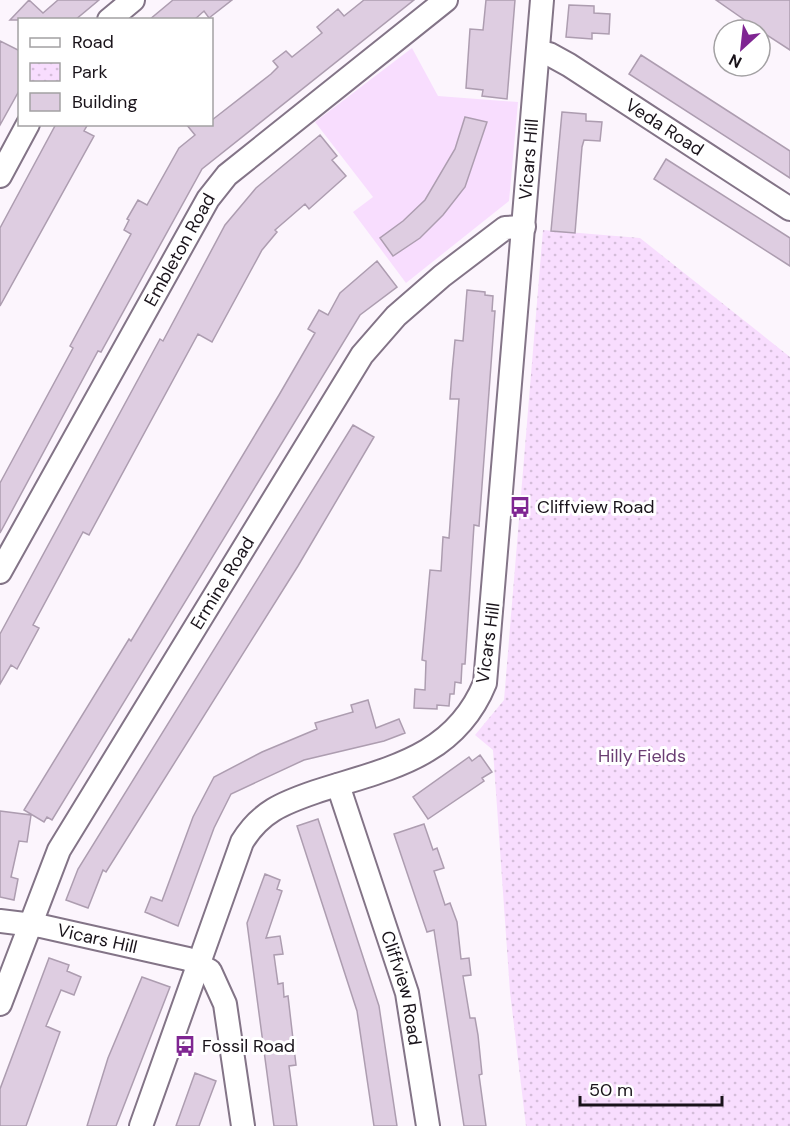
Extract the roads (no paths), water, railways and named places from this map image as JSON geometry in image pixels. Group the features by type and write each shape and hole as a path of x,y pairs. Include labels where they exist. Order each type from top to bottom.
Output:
{"street":[{"path":"112,18 133,0"},
{"name":"Embleton Road","path":"0,572 202,210 227,175 446,0"},
{"name":"Vicars Hill","path":"0,921 41,926 200,963 242,842 252,825 267,811 287,802 408,762 433,749 454,731 471,711 485,683 542,0"},
{"name":"Veda Road","path":"538,52 549,54 569,65 790,209"},
{"path":"0,176 27,126"},
{"name":"Ermine Road","path":"0,1004 59,850 362,355 396,316 442,276 505,228 524,226"},
{"name":"Cliffview Road","path":"338,785 407,993 428,1126"},
{"path":"141,1126 200,963 210,970 225,1004 243,1126"}],"place":[{"name":"Cliffview Road","path":"520,507"},
{"name":"Fossil Road","path":"185,1046"}],"park label":[{"name":"Hilly Fields","path":"642,756"}]}
